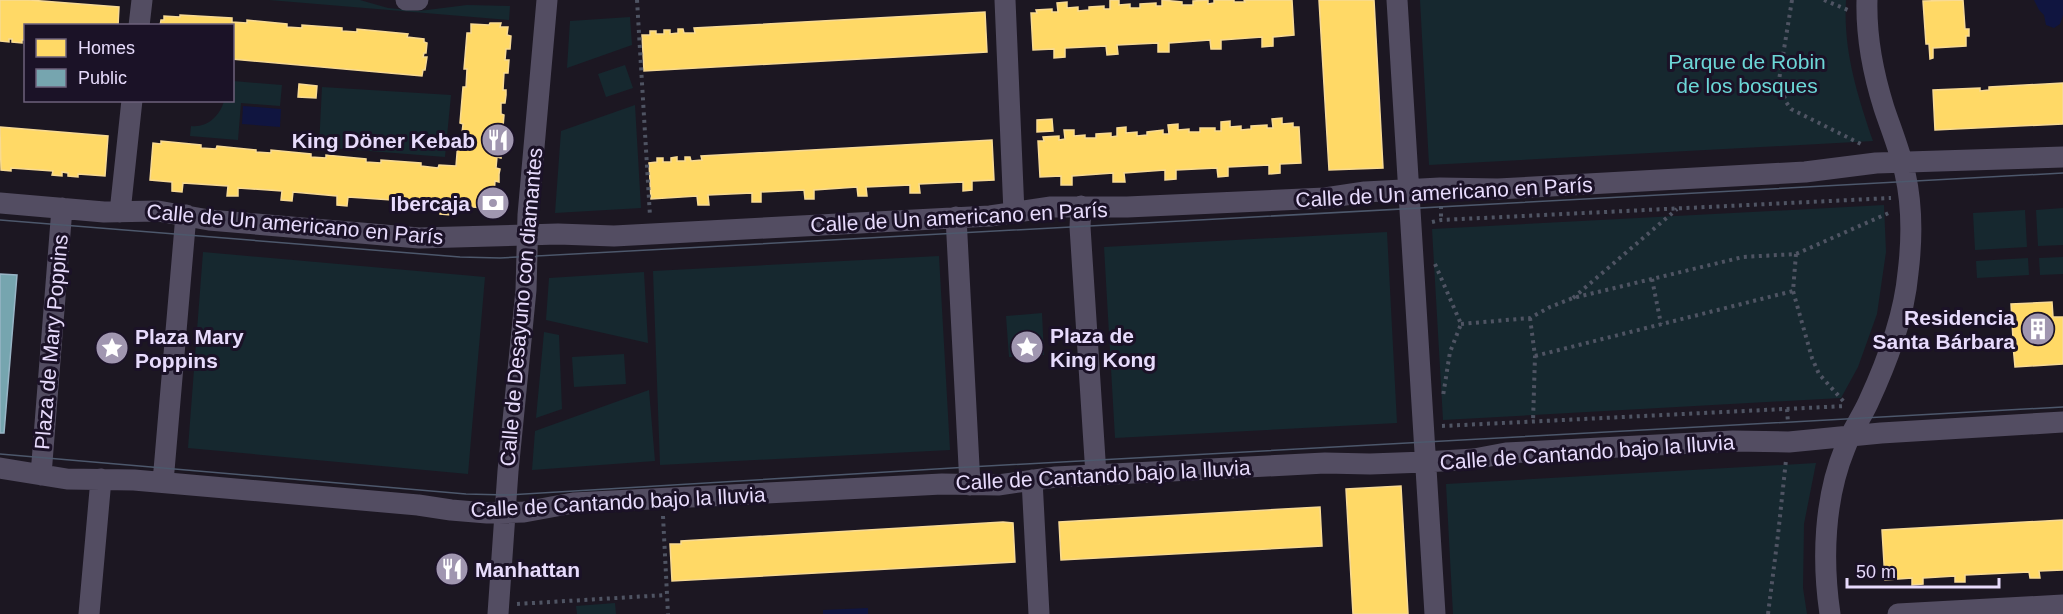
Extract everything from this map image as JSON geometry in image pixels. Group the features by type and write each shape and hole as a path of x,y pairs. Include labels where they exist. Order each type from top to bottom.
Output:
{"street":[{"path":"139,24 142,0"},
{"path":"406,0 418,0"},
{"name":"Calle de Desayuno con diamantes","path":"498,610 526,290 528,235 547,0"},
{"path":"1005,0 1014,213"},
{"path":"1397,0 1435,614"},
{"path":"1830,614 1826,574 1829,516 1839,469 1850,436 1867,405 1887,358 1904,305 1909,255 1909,200 1902,162 1873,66 1868,38 1867,0"},
{"path":"120,212 132,102"},
{"name":"Calle de Un americano en París","path":"0,203 120,212 158,211 209,220 420,238 651,234 956,217 1014,213 1051,207 1127,207 1318,199 1365,192 1451,188 1498,189 1805,172 1902,162 2063,157"},
{"path":"1081,206 1080,227 1096,475"},
{"name":"Plaza de Mary Poppins","path":"41,475 62,208"},
{"path":"163,482 186,215"},
{"path":"956,217 970,485"},
{"name":"Calle de Cantando bajo la lluvia","path":"0,468 83,480 163,482 472,512 505,513 573,504 942,484 998,485 1096,475 1331,462 1370,464 1425,462 1485,458 1506,453 1700,442 1789,442 2063,422"},
{"path":"89,614 101,479"},
{"path":"1032,480 1039,614"},
{"path":"1898,614 2063,605"}],"path":[{"path":"637,0 651,234"},
{"path":"1792,0 1779,80 1786,102 1791,109 1856,142"},
{"path":"1824,0 1845,9"},
{"path":"1411,231 1426,230 1433,221 1869,198 1909,200"},
{"path":"1461,324 1530,318 1573,298 1743,257 1796,254 1884,216 1909,200"},
{"path":"1573,298 1678,208"},
{"path":"1441,417 1440,426 1847,406 1819,375 1812,358 1793,291 1796,254"},
{"path":"1434,261 1461,324 1450,352 1443,398"},
{"path":"1652,279 1661,324"},
{"path":"1535,356 1793,291"},
{"path":"1530,318 1535,356 1533,422"},
{"path":"1767,614 1789,442"},
{"path":"662,499 668,614"},
{"path":"498,610 666,596"}],"green space":[{"path":"269,0 360,0 388,8 419,11 467,5 510,6 509,20"},
{"name":"Parque de Robin de los bosques","path":"1420,0 1846,0 1847,37 1852,72 1873,141 1429,165"},
{"path":"630,17 632,45 567,68 570,21"},
{"path":"625,65 633,88 606,97 598,74"},
{"path":"234,81 282,85 280,106 241,103 238,140 190,136 191,126 202,125 212,120 224,102 234,102"},
{"path":"322,87 451,95 445,157 319,147"},
{"path":"635,105 641,208 555,213 561,131"},
{"path":"1884,205 1886,252 1877,314 1858,367 1841,398 1443,420 1432,229"},
{"path":"2063,208 2063,245 2038,246 2036,210"},
{"path":"2025,210 2027,247 1975,250 1973,213"},
{"path":"1387,232 1397,423 1115,438 1104,247"},
{"path":"203,252 485,277 468,474 188,448"},
{"path":"939,256 950,450 660,465 653,271"},
{"path":"2063,257 2063,274 2040,275 2039,258"},
{"path":"2028,258 2029,275 1977,278 1976,261"},
{"path":"644,272 648,343 546,320 549,278"},
{"path":"1042,313 1044,355 1009,357 1006,316"},
{"path":"544,332 559,335 562,409 536,418"},
{"path":"624,354 626,384 574,387 572,357"},
{"path":"649,390 655,461 532,470 535,431"},
{"path":"1816,463 1804,524 1803,588 1807,614 1453,614 1446,484"},
{"path":"615,603 616,614 577,614 576,606"}],"shaded area":[{"path":"2034,0 2063,0 2063,15 2060,24 2054,28 2046,25 2044,15"},
{"path":"243,106 281,109 280,127 242,124"},
{"path":"868,608 868,614 823,614 823,610"}],"building: Homes":[{"path":"0,0 119,7 118,24 24,24 22,43 12,42 12,39 9,39 9,42 0,41"},
{"path":"1110,0 1119,0 1119,5 1130,4 1130,8 1140,8 1140,4 1156,3 1156,6 1162,6 1162,0 1193,5 1193,1 1208,0 1208,4 1214,3 1214,0 1245,2 1244,0 1292,0 1294,35 1273,37 1273,46 1262,47 1262,37 1221,40 1221,49 1211,49 1210,40 1169,43 1169,52 1158,52 1158,43 1117,45 1118,54 1107,55 1106,46 1065,48 1065,57 1054,58 1054,49 1033,50 1031,13 1037,13 1036,10 1052,9 1052,12 1058,12 1057,3 1067,2 1067,8 1078,7 1078,11 1089,10 1089,7 1104,6 1104,9 1110,9"},
{"path":"1319,0 1374,0 1383,168 1329,170"},
{"path":"1963,0 1965,29 1969,29 1966,46 1933,48 1933,58 1930,59 1929,44 1926,44 1923,1"},
{"path":"985,12 987,52 644,71 642,35 650,35 650,31 664,34 664,30 670,30 670,34 678,33 678,29 683,29 684,33 695,33 694,28"},
{"path":"180,15 232,18 232,22 247,23 247,20 287,24 287,27 302,28 302,25 342,28 342,31 357,32 357,29 408,34 407,37 424,39 427,43 423,57 427,57 425,70 422,76 234,59 234,24 160,24 164,16 180,17"},
{"path":"490,23 501,23 500,27 508,27 507,35 511,36 510,49 506,49 505,60 509,60 508,73 504,73 503,90 506,90 506,95 505,103 501,103 501,114 504,115 498,144 502,145 501,158 497,157 496,168 500,169 499,182 495,181 493,209 452,205 451,215 440,214 441,205 403,201 403,210 391,209 392,200 348,197 347,206 337,205 337,196 293,192 292,201 281,200 282,191 238,188 238,196 227,196 228,186 183,183 182,192 172,191 172,182 150,180 153,143 161,144 161,141 201,145 201,148 216,149 217,146 256,150 256,152 271,153 271,150 311,154 311,157 326,158 326,155 366,159 366,162 381,163 381,160 421,163 421,166 438,168 439,165 456,166 458,141 461,142 463,124 460,123 463,87 466,87 467,69 464,69 467,33 471,33 471,24 489,25"},
{"path":"2063,83 2063,124 1935,130 1933,90 1980,88 1980,91 1989,90 1989,87"},
{"path":"299,84 317,86 316,98 298,97"},
{"path":"1282,118 1282,124 1293,123 1293,127 1299,127 1301,163 1280,164 1280,173 1269,174 1269,165 1228,167 1228,176 1218,177 1217,168 1176,170 1176,179 1165,180 1165,170 1124,173 1125,182 1113,182 1113,173 1072,176 1072,185 1061,185 1061,176 1040,177 1038,141 1044,141 1043,137 1059,136 1059,140 1065,139 1064,130 1074,130 1074,136 1085,135 1085,138 1096,138 1096,134 1111,133 1111,137 1117,136 1117,128 1126,127 1126,133 1137,132 1137,136 1163,130 1163,134 1169,134 1168,125 1178,124 1178,130 1189,129 1189,132 1200,132 1200,128 1215,128 1215,131 1221,131 1221,122 1230,121 1230,127 1241,126 1241,130 1251,129 1251,126 1267,125 1267,128 1273,128 1272,119"},
{"path":"1052,119 1053,131 1037,132 1037,120"},
{"path":"0,127 108,136 105,176 78,174 78,177 68,176 68,173 62,172 62,176 52,175 53,171 11,168 11,171 1,170"},
{"path":"992,140 994,180 972,181 972,190 963,191 963,182 919,184 920,193 910,193 910,185 866,187 867,196 858,196 857,187 814,190 814,199 805,199 804,190 761,192 761,202 752,202 752,193 708,195 709,205 698,205 697,196 651,199 649,163 657,162 657,158 663,158 663,162 671,162 671,158 677,157 677,161 685,161 685,157 690,157 691,161 702,160 701,156"},
{"name":"Residencia Santa Bárbara","path":"2052,302 2053,317 2063,317 2063,364 2015,367 2013,345 2016,345 2016,339 2013,339 2011,304"},
{"path":"1401,486 1408,614 1353,614 1346,489"},
{"path":"1320,507 1322,546 1061,560 1059,522"},
{"path":"2063,520 2063,570 2039,571 2040,578 2030,578 2029,572 1965,575 1965,582 1955,582 1955,576 1923,578 1923,584 1912,585 1912,578 1885,580 1882,530"},
{"path":"1013,523 1015,562 672,581 670,544 681,544 681,541"}],"building: Public":[{"path":"0,274 17,275 4,433 0,433"}],"tram line":[{"path":"0,220 460,257 500,258 2063,173"},
{"path":"0,454 466,494 507,495 969,467 2063,407"}],"place":[{"name":"King Döner Kebab","path":"498,140"},
{"name":"Ibercaja","path":"493,203"},
{"name":"Residencia Santa Bárbara","path":"2038,329"},
{"name":"Plaza de King Kong","path":"1027,347"},
{"name":"Plaza Mary Poppins","path":"112,348"},
{"name":"Manhattan","path":"452,569"}]}
